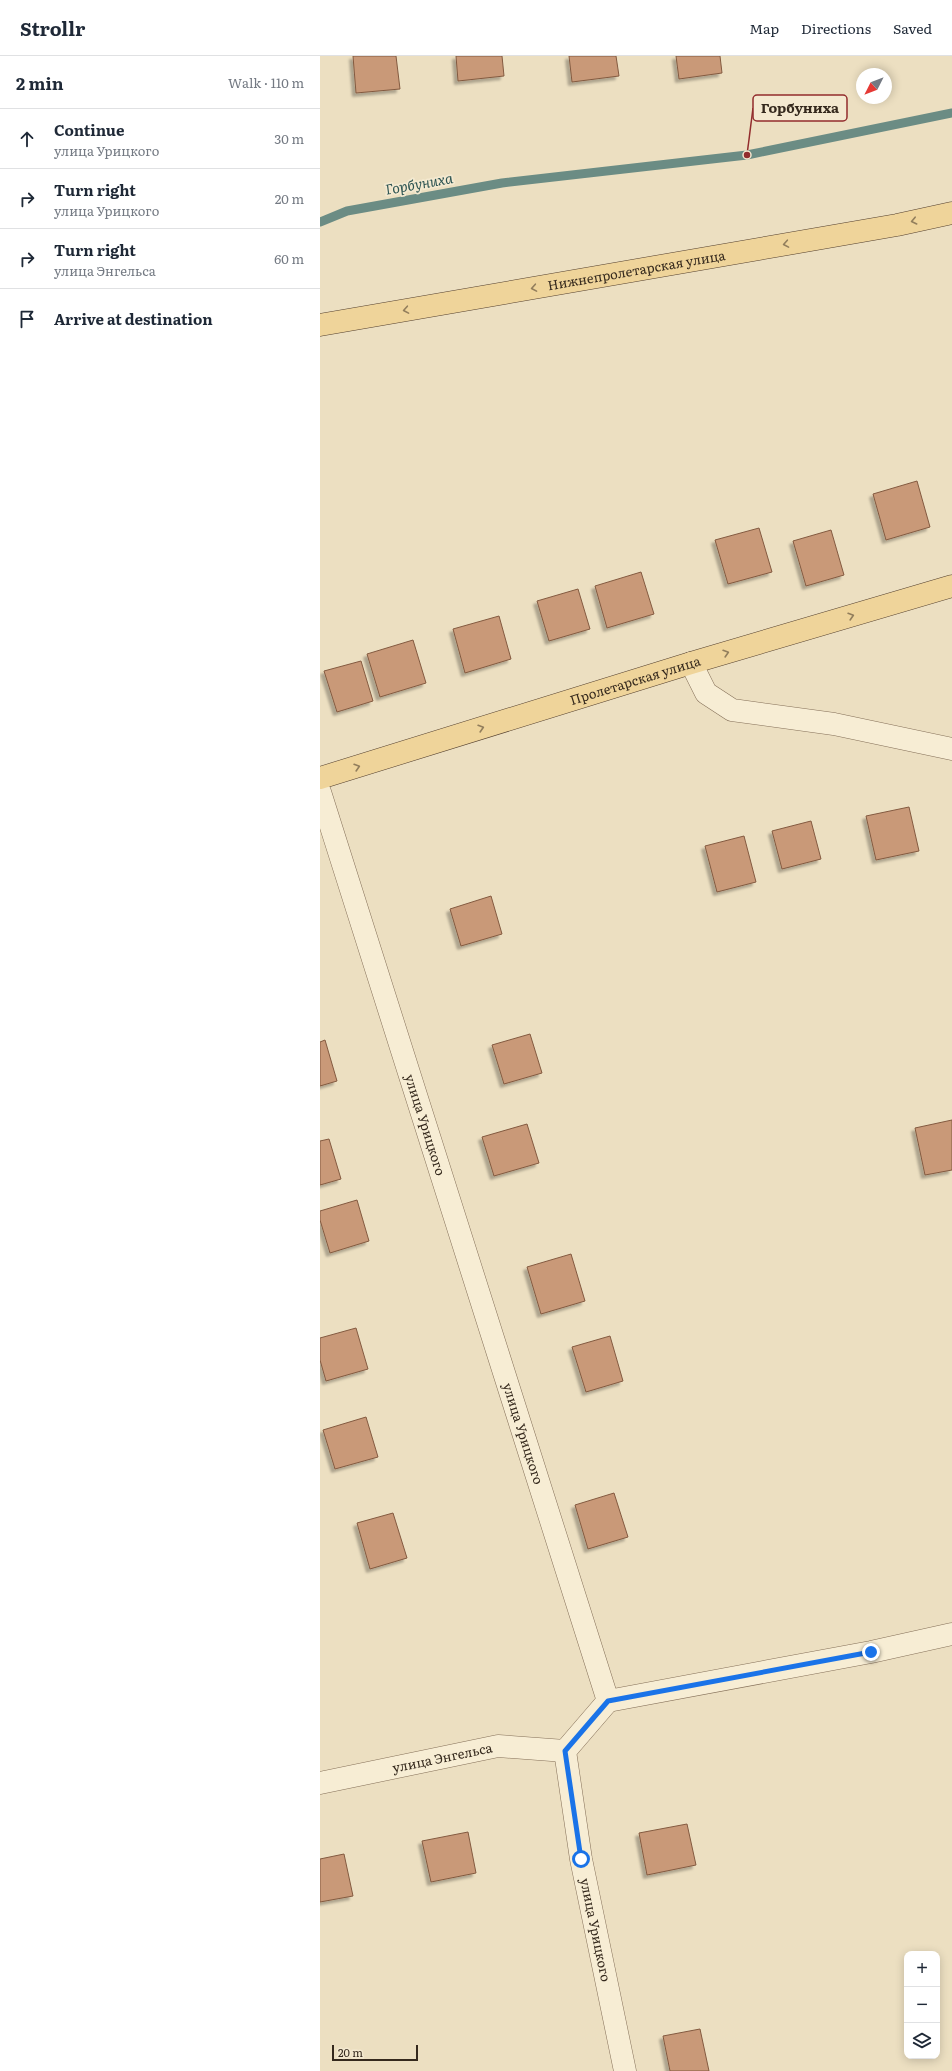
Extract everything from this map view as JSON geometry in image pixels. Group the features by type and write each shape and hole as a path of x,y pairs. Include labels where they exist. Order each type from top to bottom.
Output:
{"main road":[{"name":"Нижнепролетарская улица","path":"320,325 890,227 952,213"},
{"name":"Пролетарская улица","path":"320,778 691,663 952,586"}],"street":[{"path":"691,663 706,693 732,710 834,724 952,749"},
{"name":"улица Урицкого","path":"320,792 608,1701"},
{"path":"565,1751 608,1701 871,1652 952,1634"},
{"name":"улица Энгельса","path":"320,1783 498,1746 565,1751"},
{"name":"улица Урицкого","path":"565,1751 581,1859 625,2071"}],"building":[{"path":"353,56 396,56 400,89 356,93"},
{"path":"456,56 502,56 504,76 458,81"},
{"path":"569,56 616,56 619,76 572,82"},
{"path":"676,56 720,56 722,73 679,79"},
{"path":"917,481 930,527 886,540 873,494"},
{"path":"759,528 772,572 728,584 715,540"},
{"path":"831,530 844,575 806,586 793,541"},
{"path":"641,572 654,614 607,628 595,586"},
{"path":"578,589 590,629 549,641 537,601"},
{"path":"499,616 511,659 465,673 453,629"},
{"path":"413,640 426,683 380,697 367,654"},
{"path":"361,661 373,701 337,712 324,671"},
{"path":"909,807 919,851 876,860 866,816"},
{"path":"811,821 821,859 782,869 772,831"},
{"path":"744,836 756,882 717,892 705,846"},
{"path":"491,896 502,934 461,946 450,909"},
{"path":"530,1034 542,1073 504,1084 492,1045"},
{"path":"325,1040 337,1081 320,1086 320,1042"},
{"path":"952,1120 952,1170 925,1175 915,1128"},
{"path":"527,1124 539,1163 494,1176 482,1137"},
{"path":"329,1139 341,1179 320,1185 320,1141"},
{"path":"357,1200 369,1241 330,1253 320,1220 320,1211"},
{"path":"571,1254 585,1301 541,1314 527,1267"},
{"path":"356,1328 368,1369 326,1381 320,1360 320,1338"},
{"path":"610,1336 623,1381 586,1392 572,1347"},
{"path":"366,1417 378,1457 335,1469 323,1430"},
{"path":"614,1493 628,1537 588,1549 575,1505"},
{"path":"393,1513 407,1558 370,1569 357,1523"},
{"path":"687,1824 696,1865 647,1875 639,1833"},
{"path":"468,1832 476,1873 431,1882 422,1841"},
{"path":"344,1854 353,1896 320,1902 320,1859"},
{"path":"700,2029 709,2071 670,2071 663,2036"}],"waterway":[{"name":"Горбуниха","path":"320,222 347,211 502,183 747,155 952,113"}],"place":[{"name":"Горбуниха","path":"747,155"}],"route":[{"path":"581,1859 565,1751 608,1701 871,1652"}]}
